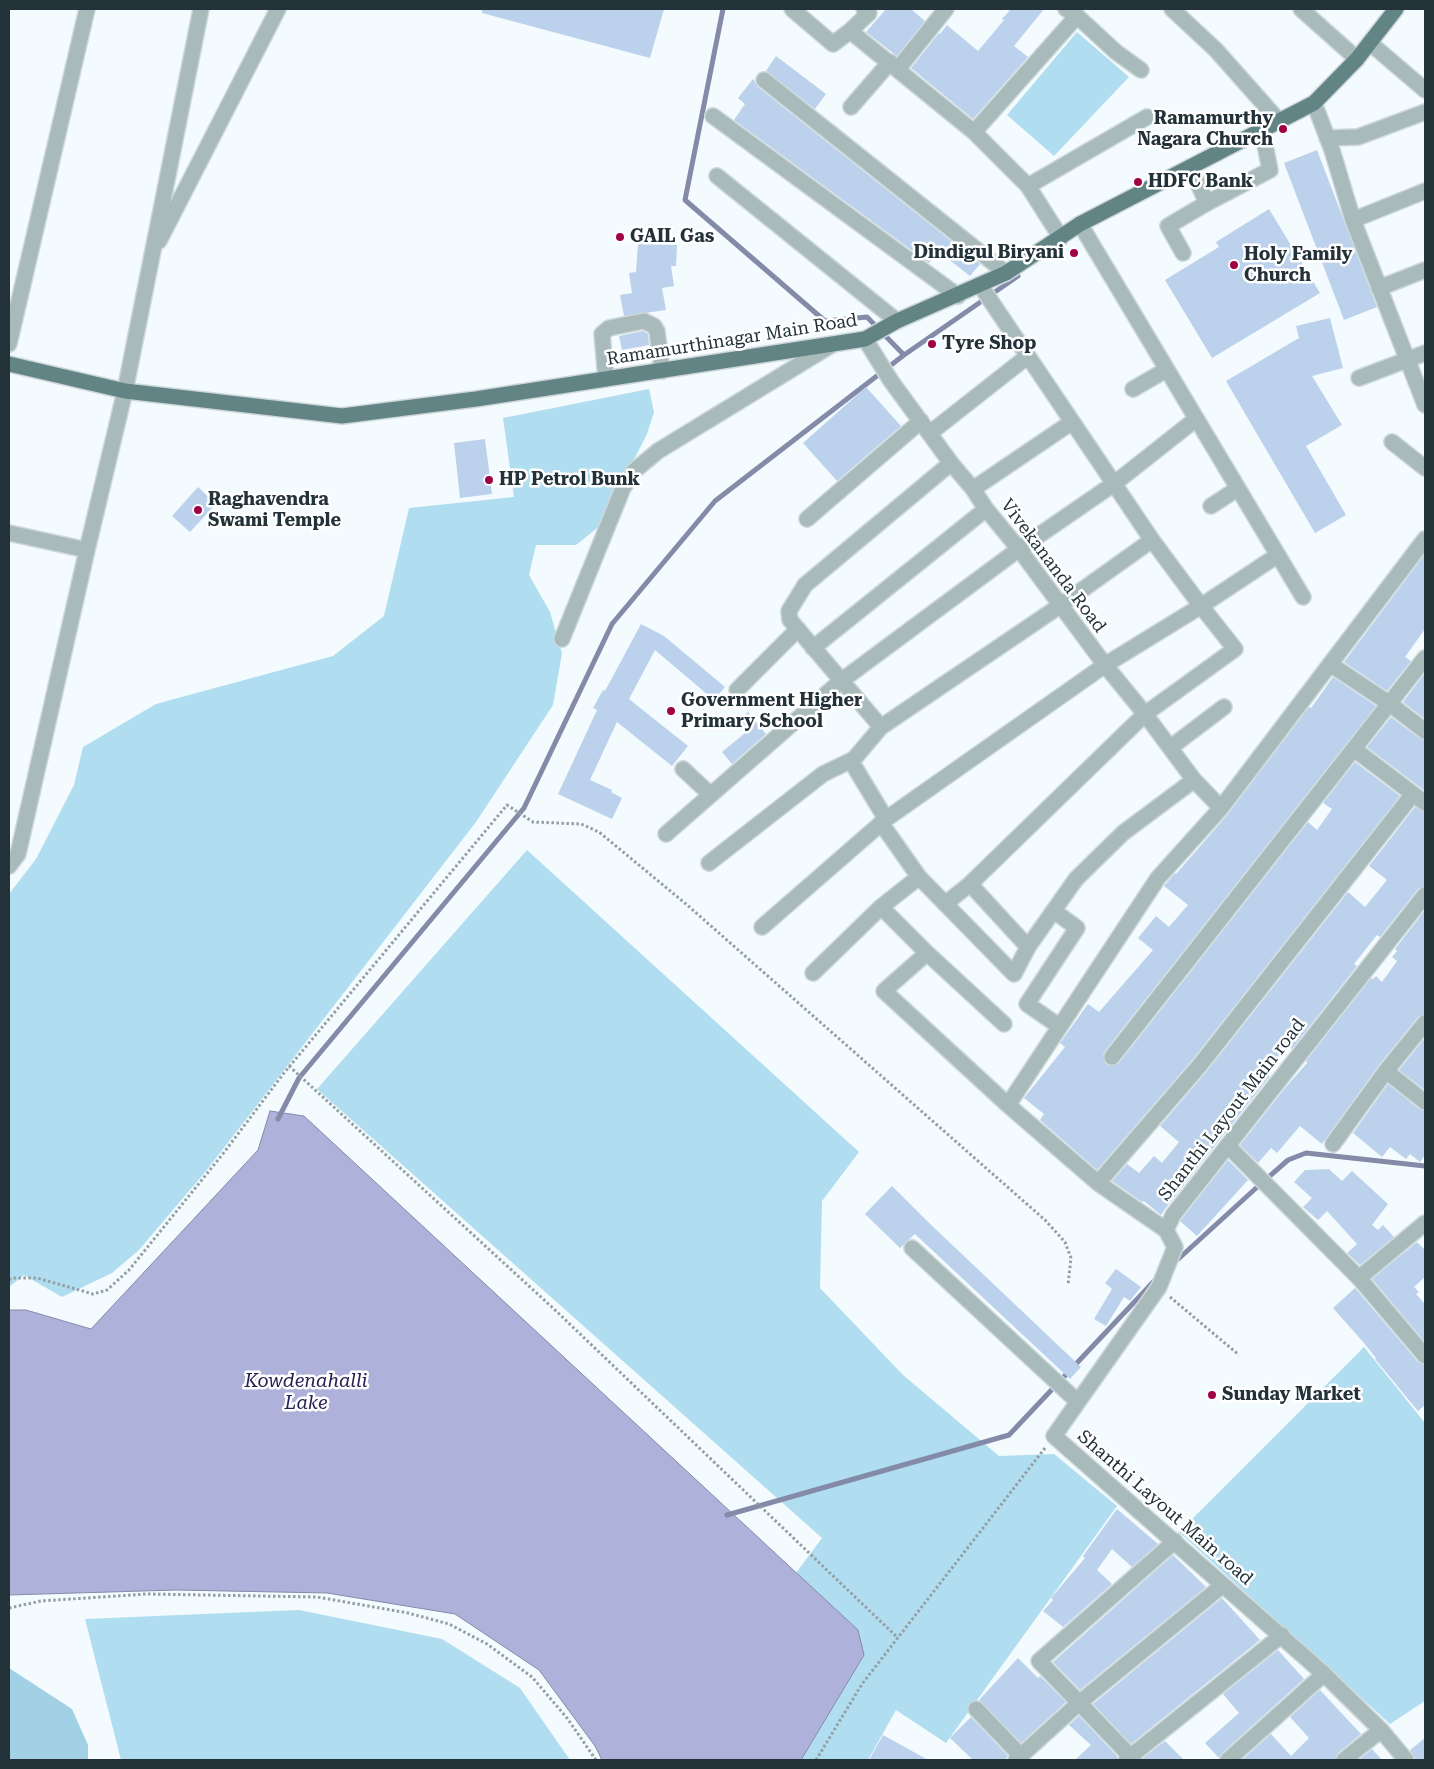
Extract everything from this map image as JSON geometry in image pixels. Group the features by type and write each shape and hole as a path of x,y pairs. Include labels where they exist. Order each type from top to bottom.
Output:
{"main road":[{"name":"Ramamurthinagar Main Road","path":"9,364 125,390 342,416 476,399 865,340 898,321 958,296 1006,273 1062,238 1080,224 1314,103 1357,59 1396,9"}],"street":[{"path":"9,344 87,9"},
{"path":"12,858 125,390 201,9"},
{"path":"150,259 278,9"},
{"path":"792,9 833,44 869,13 864,9"},
{"path":"851,107 894,66 946,9"},
{"path":"1172,9 1216,50 1279,121"},
{"path":"1301,9 1357,59"},
{"path":"974,132 1071,12 1116,52 1141,70"},
{"path":"850,31 974,132 1028,186 1062,238"},
{"path":"1370,43 1425,90"},
{"path":"764,80 1006,273"},
{"path":"1314,103 1328,138 1353,220 1425,405"},
{"path":"1328,138 1358,137 1425,112"},
{"path":"713,116 958,296"},
{"path":"1028,186 1148,117"},
{"path":"1183,253 1168,226 1270,170 1262,130"},
{"path":"1190,167 1207,204"},
{"path":"716,176 898,321"},
{"path":"1353,220 1425,191"},
{"path":"1080,224 1303,598"},
{"path":"1379,288 1425,270"},
{"path":"945,904 970,884 1145,714 1235,649 1152,540 980,285"},
{"path":"606,379 602,334 609,328 644,321 654,326 657,331 662,371"},
{"name":"Vivekananda Road","path":"865,340 891,381 951,463 1019,549 1105,665 1171,747 1194,780 1221,808"},
{"path":"562,639 623,488 634,472 658,452 833,344"},
{"path":"1359,378 1425,353"},
{"path":"807,519 925,427 1028,356"},
{"path":"1133,389 1166,370"},
{"path":"666,834 841,681 1019,549 1115,484 1196,419"},
{"path":"973,489 1072,422"},
{"path":"1392,442 1425,468"},
{"path":"881,726 790,620 789,610 805,586 951,463"},
{"path":"1211,506 1237,489"},
{"path":"813,648 986,509"},
{"path":"9,533 87,550"},
{"path":"1008,1105 1158,878 1221,808 1425,539"},
{"path":"709,863 824,774 854,759 881,726 1061,606 1152,540"},
{"path":"762,927 884,821 1105,665 1201,606 1278,555"},
{"path":"737,690 798,629"},
{"path":"1112,1058 1425,658"},
{"path":"1330,664 1390,704 1425,731"},
{"path":"1171,747 1224,707"},
{"path":"1098,1183 1200,1065 1419,799 1354,749"},
{"path":"851,761 884,821 919,877 1014,974 1028,947 1076,879 1122,833 1194,780"},
{"path":"682,768 710,795"},
{"path":"813,973 881,907 919,877"},
{"path":"970,884 1028,947"},
{"name":"Shanthi Layout Main road","path":"1406,1760 1381,1730 1282,1635 1222,1585 1175,1541 1054,1436 1158,1287 1175,1247 1166,1230 1173,1215 1425,895"},
{"path":"881,907 927,953 1004,1024"},
{"path":"1054,911 1077,928 1027,1004 1059,1026"},
{"path":"927,953 884,991 1008,1105 1098,1183 1166,1230"},
{"path":"1333,1144 1386,1071 1425,1022"},
{"path":"1386,1071 1425,1102"},
{"path":"1228,1146 1359,1278 1425,1356"},
{"path":"1359,1278 1424,1226"},
{"path":"912,1248 1078,1402"},
{"path":"1175,1541 1039,1661 1130,1759 1282,1635"},
{"path":"976,1709 1018,1758 1079,1703 1222,1585"},
{"path":"1228,1760 1324,1674"},
{"path":"1344,1760 1381,1730"}],"path":[{"path":"9,1280 12,1278 36,1278 93,1294 107,1290 129,1270 222,1155 290,1066 507,805 533,822 580,824 599,832 686,904 1045,1220 1065,1242 1071,1258 1068,1285"},
{"path":"290,1066 554,1310 898,1638"},
{"path":"1158,1287 1239,1355"},
{"path":"816,1760 862,1684 1054,1436"},
{"path":"9,1608 41,1601 147,1594 317,1597 408,1613 449,1624 487,1644 532,1677 567,1718 596,1760"}],"shaded area":[{"path":"1077,32 1129,77 1054,156 1007,115"},
{"path":"649,389 654,412 647,434 601,525 576,545 536,545 529,575 550,612 562,653 553,705 476,822 206,1171 139,1250 112,1273 62,1297 24,1275 9,1287 9,894 36,859 74,785 83,747 156,704 333,656 384,616 409,508 514,497 503,418"},
{"path":"527,850 859,1152 822,1201 820,1288 903,1375 999,1456 1054,1454 1117,1506 946,1743 896,1710 868,1760 801,1760 864,1655 858,1630 796,1573 822,1538 317,1089"},
{"path":"1364,1347 1425,1423 1425,1701 1390,1724 1179,1532"},
{"path":"299,1610 442,1639 520,1688 570,1760 121,1760 85,1619"},
{"path":"9,1668 72,1709 88,1745 88,1760 9,1760"}],"water":[{"name":"Kowdenahalli Lake","path":"270,1111 304,1116 858,1630 864,1655 801,1760 602,1760 595,1746 539,1670 455,1614 327,1593 176,1590 9,1595 9,1310 26,1310 91,1329 258,1150"}],"building":[{"path":"482,9 664,9 650,58 482,13"},
{"path":"886,9 911,9 925,21 897,56 866,32"},
{"path":"1011,9 1044,9 1014,46 1028,57 973,119 911,68 947,25 978,51"},
{"path":"776,56 826,94 815,109 766,71"},
{"path":"753,79 758,87 980,264 970,276 938,251 929,263 734,120 745,104 738,98"},
{"path":"1317,150 1377,307 1344,320 1284,163"},
{"path":"1269,209 1320,293 1212,358 1165,280 1219,247 1216,242"},
{"path":"638,243 677,245 676,266 671,266 674,286 662,288 666,310 624,316 620,295 632,293 629,273 636,272"},
{"path":"1330,318 1343,368 1312,376 1342,425 1306,446 1346,515 1315,533 1226,381 1299,338 1296,326"},
{"path":"643,331 648,334 649,345 622,350 619,336"},
{"path":"866,387 901,426 837,481 803,443"},
{"path":"485,439 492,494 460,498 454,443"},
{"path":"198,487 216,504 190,532 172,516"},
{"path":"1425,554 1425,629 1405,657 1411,661 1387,691 1344,662"},
{"path":"641,624 664,636 725,687 714,700 655,650 629,699 688,746 672,766 617,722 590,780 612,790 611,792 622,798 612,819 558,794 597,710 593,708 603,690 605,691"},
{"path":"1425,673 1425,719 1403,702"},
{"path":"1333,677 1376,706 1105,1051 1103,1056 1106,1064 1111,1066 1119,1063 1308,822 1317,830 1332,809 1323,803 1355,762 1400,796 1193,1059 1097,1170 1040,1120 1044,1114 1024,1098 1065,1047 1060,1043 1088,1004 1099,1012 1153,950 1138,938 1156,916 1169,927 1188,905 1164,886 1228,814"},
{"path":"748,712 766,734 732,764 722,752 745,733 736,723"},
{"path":"1391,717 1419,738 1425,740 1425,791 1367,747"},
{"path":"1415,807 1425,812 1425,886 1418,889 1380,937 1377,935 1354,964 1357,966 1292,1049 1288,1046 1265,1072 1270,1076 1161,1215 1144,1201 1142,1202 1112,1181 1127,1164 1139,1173 1154,1156 1162,1163 1179,1142 1160,1126 1207,1071 1348,892 1365,907 1387,880 1369,866"},
{"path":"1425,910 1425,1014 1418,1017 1379,1065 1322,1144 1300,1126 1277,1153 1271,1148 1258,1163 1240,1145 1307,1063 1306,1061 1371,978 1373,979 1376,976 1382,982 1397,961 1392,957 1397,951 1395,949"},
{"path":"1425,1038 1425,1090 1399,1070"},
{"path":"1388,1084 1419,1109 1425,1111 1425,1155 1420,1162 1410,1154 1406,1159 1390,1147 1382,1157 1353,1133"},
{"path":"1228,1160 1248,1180 1197,1236 1180,1221"},
{"path":"1329,1169 1342,1181 1352,1171 1388,1204 1372,1225 1378,1230 1383,1225 1394,1237 1360,1265 1347,1253 1357,1244 1327,1211 1318,1220 1303,1207 1312,1198 1294,1182 1305,1170"},
{"path":"892,1186 1081,1367 1070,1379 915,1234 900,1248 865,1214"},
{"path":"1417,1242 1425,1250 1425,1277 1414,1287 1419,1292 1416,1294 1425,1304 1425,1342 1372,1279"},
{"path":"1116,1269 1141,1287 1130,1301 1124,1297 1106,1326 1094,1319 1112,1289 1105,1283"},
{"path":"1355,1288 1418,1362 1425,1365 1425,1405 1418,1411 1364,1343 1333,1308"},
{"path":"1117,1509 1158,1544 1132,1567 1112,1549 1097,1570 1112,1584 1063,1627 1043,1611 1053,1600 1051,1598 1085,1558 1083,1556"},
{"path":"1173,1555 1206,1587 1080,1690 1053,1662"},
{"path":"1222,1598 1260,1640 1131,1744 1093,1704"},
{"path":"1278,1650 1304,1679 1222,1753 1219,1758 1205,1743 1239,1713 1223,1694"},
{"path":"1018,1658 1038,1678 1040,1676 1066,1702 1021,1743 979,1700"},
{"path":"1320,1690 1361,1734 1338,1753 1335,1760 1242,1760 1271,1734 1291,1756 1309,1738 1290,1717"},
{"path":"1079,1716 1117,1756 1117,1760 1075,1760 1091,1745 1069,1725"},
{"path":"971,1717 1008,1756 1005,1760 973,1760 950,1738"},
{"path":"883,1735 928,1760 869,1760"},
{"path":"1425,1738 1425,1760 1416,1760 1410,1750"},
{"path":"1165,1741 1184,1760 1143,1760 1143,1758"},
{"path":"1372,1749 1382,1760 1359,1760"}],"waterway":[{"path":"723,9 685,200 825,321 867,317 904,355"},
{"path":"278,1119 299,1078 524,808 612,624 715,501 904,355 1018,276"},
{"path":"1175,1262 1288,1160 1306,1153 1425,1166"},
{"path":"727,1515 1009,1435 1157,1278"}],"place":[{"name":"Ramamurthy Nagara Church","path":"1283,129"},
{"name":"HDFC Bank","path":"1138,182"},
{"name":"GAIL Gas","path":"620,237"},
{"name":"Dindigul Biryani","path":"1074,253"},
{"name":"Holy Family Church","path":"1234,265"},
{"name":"Tyre Shop","path":"932,344"},
{"name":"HP Petrol Bunk","path":"489,480"},
{"name":"Raghavendra Swami Temple","path":"198,510"},
{"name":"Government Higher Primary School","path":"671,711"},
{"name":"Sunday Market","path":"1212,1395"}]}
